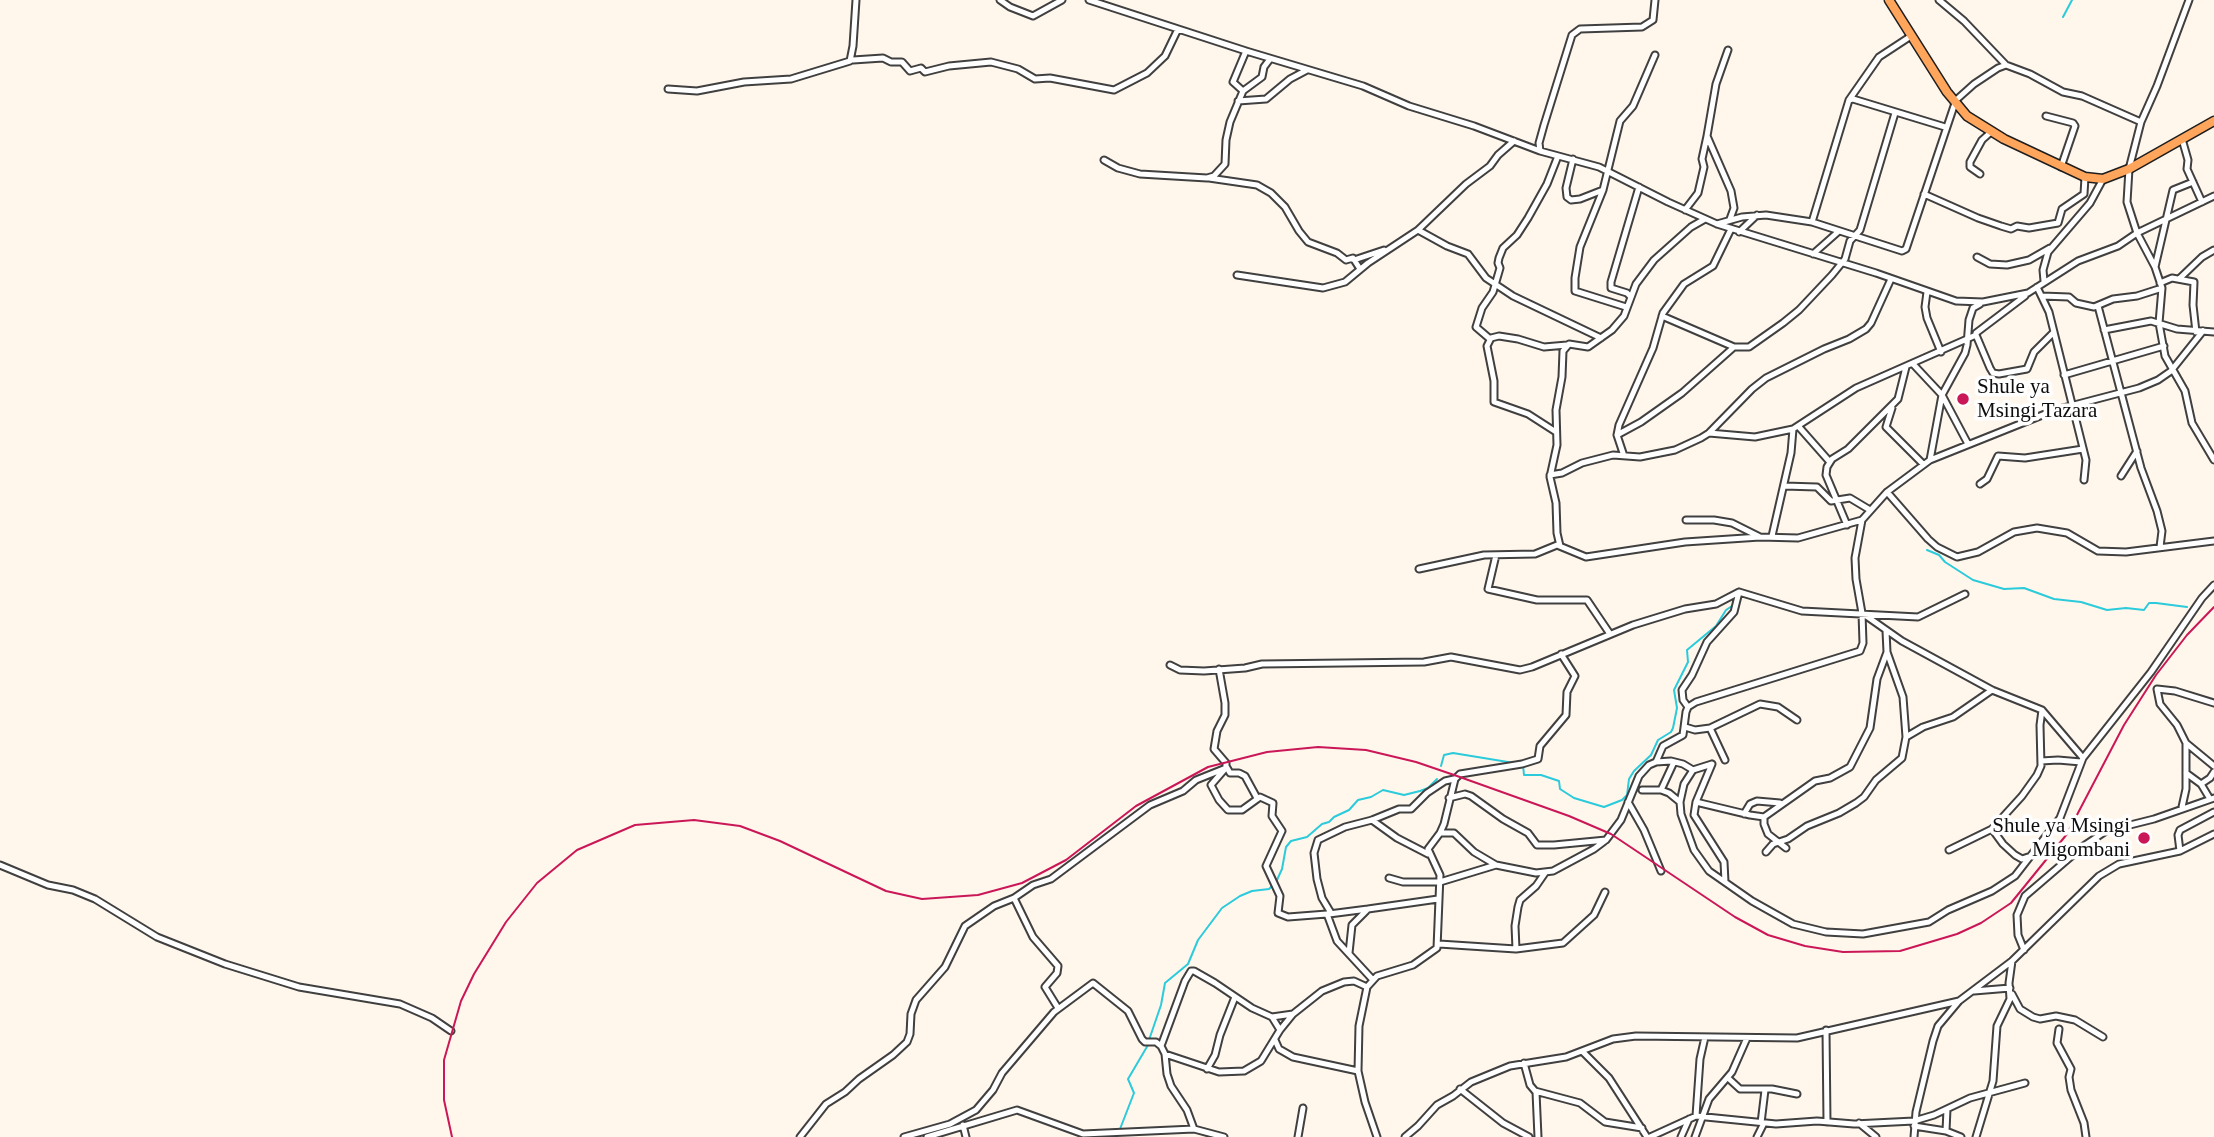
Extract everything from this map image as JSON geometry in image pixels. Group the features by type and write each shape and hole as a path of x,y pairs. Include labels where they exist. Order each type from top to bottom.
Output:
{"main road":[{"path":"1889,0 1955,102 1967,116 1991,132 2085,177 2103,179 2129,169 2214,121"}],"street":[{"path":"668,89 697,91 744,82 790,79 850,61 856,0"},
{"path":"1000,0 1011,8 1033,16 1062,0"},
{"path":"1011,8 1016,0"},
{"path":"1089,0 1363,86 1409,106 1608,170 1717,225 1927,292 1956,300 1983,302 2028,293"},
{"path":"1540,150 1544,125 1572,35 1580,29 1642,27 1653,20 1655,0"},
{"path":"1939,0 1964,21 2006,65 2030,74 2063,92 2080,95 2141,122"},
{"path":"2189,0 2141,122 2129,169 2127,202 2137,233 2161,285 2159,323 2165,356 2171,371 2185,391 2192,423 2214,460"},
{"path":"853,60 885,59 902,62 910,71 921,68 925,72 949,66 991,62 1018,69 1035,79 1050,78 1114,90 1146,73 1165,56 1178,30"},
{"path":"1811,222 1849,100 1879,57 1911,36"},
{"path":"1685,210 1698,192 1716,84 1728,50"},
{"path":"1243,91 1234,82 1246,51"},
{"path":"1626,307 1588,296 1574,288 1580,247 1603,190 1620,121 1633,106 1655,55"},
{"path":"1209,178 1225,164 1227,133 1243,91 1262,77 1264,66 1270,59"},
{"path":"1717,225 1730,219 1776,215 1811,222 1904,250 1955,102 1974,84 2006,65"},
{"path":"1238,101 1266,99 1290,79 1307,70"},
{"path":"1849,100 1945,127"},
{"path":"1662,316 1734,347 1749,347 1794,315 1845,258 1850,241 1856,236 1895,113"},
{"path":"2046,116 2073,123 2075,126 2061,167"},
{"path":"1980,174 1970,167 1970,162 1982,140 1991,132"},
{"path":"1707,136 1731,191 1734,208 1730,219"},
{"path":"2182,139 2188,162 2187,169 2202,202"},
{"path":"1237,275 1322,288 1345,282 1418,230 1514,141"},
{"path":"1490,339 1476,328 1482,308 1493,292 1502,250 1522,229 1542,194 1558,156"},
{"path":"1573,159 1566,188 1567,197 1571,200 1580,199 1603,190"},
{"path":"1104,160 1140,174 1209,178 1260,186 1282,202 1298,231 1308,242 1337,253 1346,260 1391,248"},
{"path":"1924,194 1980,219 2011,229 2017,226 2029,229 2057,223 2062,209 2084,194 2085,177"},
{"path":"2044,281 2044,265 2053,247 2090,203 2103,179"},
{"path":"2155,267 2174,190 2193,182"},
{"path":"1631,297 1611,288 1611,282 1639,187"},
{"path":"1709,433 1755,437 1796,428 1856,388 1976,335 2044,281 2087,257 2118,246 2137,233 2214,196"},
{"path":"1739,232 1757,215"},
{"path":"1490,339 1510,337 1550,348 1567,345 1588,347 1619,323 1636,284 1654,260 1691,227 1705,219"},
{"path":"1625,456 1617,435 1627,404 1653,348 1662,316 1684,284 1716,261 1731,229"},
{"path":"1418,230 1468,254 1486,278 1531,306 1601,338"},
{"path":"1813,254 1839,231"},
{"path":"1977,257 1993,265 2015,264 2032,259 2053,247"},
{"path":"2179,279 2191,271 2202,257 2214,250"},
{"path":"1354,260 1360,269"},
{"path":"2042,296 2069,297 2076,303 2090,307 2113,299 2137,296 2172,278 2179,279 2194,283 2193,305 2200,332"},
{"path":"1550,475 1590,460 1613,455 1640,457 1675,450 1709,433 1766,378 1824,349 1849,340 1866,329 1891,279"},
{"path":"2037,287 2048,307 2086,460 2084,480"},
{"path":"1927,292 1927,318 1941,352"},
{"path":"1930,460 1941,395 1965,353 1972,311 1983,302"},
{"path":"2098,306 2120,393 2162,531 2160,547"},
{"path":"2104,330 2139,322 2159,323 2177,330 2214,332"},
{"path":"1976,335 1990,368 1993,373 1999,374 2026,369 2034,352 2054,332"},
{"path":"1656,762 1662,746 1683,734 1688,707 1696,702 1857,653 1863,643 1855,558 1862,520 1887,492 1923,464 1968,444 2072,405 2149,384 2171,371 2200,332"},
{"path":"1490,339 1488,354 1494,381 1494,402 1528,414 1556,432"},
{"path":"1560,546 1550,475 1557,445 1556,410 1562,377 1562,354 1567,345"},
{"path":"2064,375 2113,363 2164,346"},
{"path":"1617,435 1641,422 1682,393 1734,347"},
{"path":"1913,364 1941,395 1968,444"},
{"path":"1906,367 1900,395 1886,427 1923,464"},
{"path":"1847,525 1826,475 1829,461 1843,453 1894,405"},
{"path":"1796,428 1829,461"},
{"path":"1772,536 1796,428"},
{"path":"1980,484 1987,479 1998,456 2025,458 2083,449"},
{"path":"2121,476 2137,451"},
{"path":"1784,486 1817,487 1828,500 1854,499 1870,510"},
{"path":"1887,492 1937,547 1957,557 1986,548 2014,532 2037,528 2067,533 2098,551 2126,552 2214,541"},
{"path":"1686,520 1732,523 1760,537"},
{"path":"1419,569 1484,555 1535,554 1560,546 1586,557 1685,542 1772,536 1798,538 1862,520"},
{"path":"1496,555 1488,589 1536,600 1587,600 1610,634"},
{"path":"1725,881 1724,862 1715,845 1695,820 1694,811 1712,764 1693,771 1684,784 1680,802 1681,814 1690,842 1709,871 1752,901 1793,924 1826,932 1863,934 1929,922 1948,910 2003,885 2015,876 2060,818 2082,760 2151,672 2202,598 2214,586"},
{"path":"1688,707 1683,700 1682,690 1707,642 1734,612 1740,592"},
{"path":"1170,665 1185,670 1245,668 1262,664 1424,662 1451,657 1521,670 1610,634 1685,609 1716,604 1740,592 1802,611 1918,617 1965,594"},
{"path":"1862,613 1886,631 1992,690 2042,710 2082,760"},
{"path":"1766,852 1777,842 1839,813 1864,797 1875,780 1902,758 1906,737 1903,697 1887,652 1886,631"},
{"path":"1696,802 1764,817 1815,781 1830,778 1850,766 1870,728 1877,679 1887,652"},
{"path":"1428,854 1429,846 1440,833 1455,779 1460,774 1538,759 1540,746 1566,715 1567,692 1575,676 1561,654"},
{"path":"1220,669 1225,709 1214,749 1230,773 1245,776 1257,798"},
{"path":"2214,703 2175,691 2157,689 2160,704 2177,725 2186,743 2214,766"},
{"path":"1906,737 1923,727 1953,718 1992,690"},
{"path":"1685,727 1695,730 1710,728 1760,704 1778,707 1797,720"},
{"path":"1949,850 1992,829 2022,796 2040,770 2042,710"},
{"path":"1710,728 1725,760"},
{"path":"2182,807 2186,789 2186,743"},
{"path":"2041,761 2082,760"},
{"path":"1440,833 1454,833 1474,852 1496,865 1545,873 1560,868 1606,840 1621,820 1642,771 1656,762 1674,762 1693,771"},
{"path":"1661,790 1674,762"},
{"path":"1225,768 1211,785 1228,810 1242,810 1257,798 1263,797 1273,803 1272,816 1282,831 1266,866 1280,896 1278,913 1288,917 1329,914 1438,899"},
{"path":"800,1137 825,1104 845,1092 907,1042 916,1000 949,961 962,930 995,906 1014,898 1033,885 1057,876 1150,805 1225,768"},
{"path":"2202,784 2214,772"},
{"path":"2024,950 2018,935 2017,915 2020,904 2030,890 2088,842 2106,831 2154,819 2182,807 2212,799 2202,784 2186,773"},
{"path":"1373,979 1336,939 1318,887 1315,846 1318,840 1333,831 1391,812 1411,809 1427,793 1445,781 1455,779"},
{"path":"1642,790 1661,790 1680,802"},
{"path":"1449,799 1465,794 1471,796 1503,820 1528,833 1537,845 1606,840"},
{"path":"1744,814 1750,804 1757,801 1782,803"},
{"path":"1628,802 1644,830 1661,871"},
{"path":"1681,814 1694,811"},
{"path":"2180,851 2180,830 2214,813"},
{"path":"1764,817 1765,828 1786,848"},
{"path":"1371,820 1397,838 1428,854 1438,869 1438,944"},
{"path":"1992,829 2003,844 2018,857 2028,858"},
{"path":"1914,1137 1914,1123 1935,1033 1959,1001 2012,961 2099,876 2119,864 2180,851 2214,834"},
{"path":"0,865 48,885 73,890 95,899 157,937 225,964 299,987 400,1004 432,1018 451,1031"},
{"path":"1390,878 1403,882 1440,882 1496,865"},
{"path":"1516,949 1515,926 1520,900 1536,886 1545,873"},
{"path":"1377,1137 1358,1071 1359,1026 1367,987 1373,979 1413,965 1438,944 1516,949 1563,943 1594,915 1605,892"},
{"path":"1014,898 1033,936 1058,966 1057,973 1045,986 1058,1008"},
{"path":"1349,953 1352,925 1367,909"},
{"path":"1976,1137 1996,1067 1997,1027 2009,1005 2012,961"},
{"path":"1161,1046 1188,973 1194,971 1252,1008 1272,1017 1293,1014"},
{"path":"1165,1054 1219,1072 1252,1068 1261,1061 1293,1014 1332,986 1354,981 1367,987"},
{"path":"904,1137 950,1124 976,1110 993,1090 1002,1073 1058,1008 1090,984 1096,984 1128,1011 1142,1040 1156,1042 1161,1046 1171,1086 1187,1110 1194,1129"},
{"path":"1972,992 2010,990"},
{"path":"2010,990 2020,1009 2033,1017 2040,1019 2056,1016 2075,1020 2103,1037"},
{"path":"1208,1069 1235,997"},
{"path":"1405,1137 1437,1105 1471,1082 1504,1068 1566,1057 1613,1039 1636,1036 1797,1038 1959,1001"},
{"path":"1272,1017 1280,1030"},
{"path":"1826,1030 1827,1122"},
{"path":"2059,1030 2057,1043 2071,1069 2071,1090 2084,1123 2086,1137"},
{"path":"1695,1137 1704,1037"},
{"path":"1698,1116 1714,1091 1728,1078 1747,1038"},
{"path":"1275,1040 1279,1049 1293,1056 1313,1063 1358,1071"},
{"path":"1583,1052 1614,1084 1649,1137 1698,1116 1762,1123 1914,1123 1962,1137"},
{"path":"1524,1063 1530,1085 1536,1092 1580,1103 1605,1122 1642,1128"},
{"path":"1728,1078 1740,1089 1797,1094"},
{"path":"1914,1123 1956,1103 2025,1083"},
{"path":"1460,1089 1503,1123 1529,1137"},
{"path":"1757,1137 1762,1123 1765,1090"},
{"path":"1536,1092 1538,1137"},
{"path":"1298,1137 1303,1108"},
{"path":"1946,1131 1947,1109"},
{"path":"927,1137 1017,1111 1083,1134 1194,1129 1224,1137"},
{"path":"1681,1137 1689,1119"},
{"path":"1859,1123 1876,1137"},
{"path":"963,1125 966,1137"}],"waterway":[{"path":"2063,17 2072,0"},
{"path":"1927,550 1939,555 1973,580 2004,589 2024,588 2054,599 2081,602 2107,610 2144,610 2149,603 2187,607"},
{"path":"1523,765 1524,775 1541,775 1559,781 1560,789 1574,798 1604,807 1622,800 1627,795 1629,779 1634,771 1651,755 1658,740 1673,728 1677,708 1674,690 1688,662 1687,650 1716,626 1726,610 1735,604"},
{"path":"1441,766 1444,755 1453,753 1514,763"},
{"path":"1277,880 1286,847 1291,841 1307,837 1322,824 1349,810 1358,800 1383,790 1404,795 1420,791 1428,788 1437,779"},
{"path":"1149,1040 1165,983 1188,964 1198,940 1222,908 1240,896 1272,886"},
{"path":"1120,1129 1134,1093 1128,1079 1148,1045"}],"railway":[{"path":"452,1137 444,1100 444,1060 461,1001 474,974 506,922 537,883 577,850 635,825 694,820 740,826 780,841 886,891 922,899 978,895 1022,883 1066,860 1136,806 1208,767 1267,752 1318,747 1366,750 1416,762 1457,776 1611,834 1735,917 1768,935 1805,946 1843,952 1900,951 1957,934 1981,923 2011,903 2067,834 2124,725 2156,675 2187,635 2214,607"}],"place":[{"name":"Shule ya Msingi Tazara","path":"1963,399"},
{"name":"Shule ya Msingi Migombani","path":"2144,838"}]}
